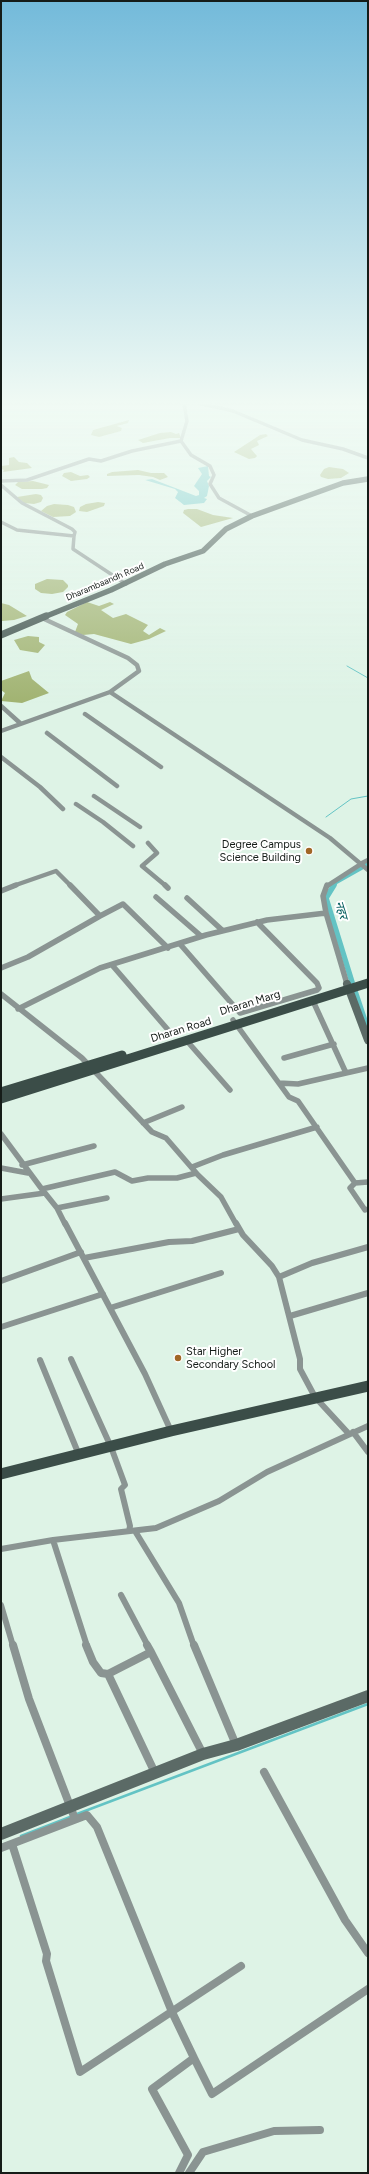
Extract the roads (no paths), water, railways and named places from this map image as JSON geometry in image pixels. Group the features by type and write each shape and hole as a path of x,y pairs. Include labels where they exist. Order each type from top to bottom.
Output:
{"main road":[{"name":"Dharambaandh Road","path":"1,635 126,584 166,564 203,551 226,529 252,516 285,503"},
{"name":"Dharan Marg","path":"1,1092 91,1068 348,986 368,977"},
{"name":"Dharan Road","path":"1,1099 91,1068 187,1041 235,1022 313,1001 348,986 368,983"},
{"path":"1,1474 171,1431 368,1386"}],"street":[{"path":"23,503 72,529 75,532 73,549 126,584"},
{"path":"229,503 252,516"},
{"path":"1,522 17,530 74,536"},
{"path":"1,731 110,692 139,671 137,665 128,658 42,618"},
{"path":"110,692 330,838 363,867"},
{"path":"1,706 20,723"},
{"path":"85,714 161,767"},
{"path":"47,733 117,786"},
{"path":"1,757 40,787 63,809"},
{"path":"94,796 140,827"},
{"path":"76,804 103,822 133,846"},
{"path":"148,844 158,853 151,856 142,866 168,888"},
{"path":"368,860 363,867 328,884 323,896 326,913 333,932 348,986 368,1040"},
{"path":"1,891 56,871 100,916"},
{"path":"156,897 201,936"},
{"path":"186,898 196,905 222,930"},
{"path":"1,968 28,957 123,904 168,948"},
{"path":"18,1009 100,968 168,948 201,936 257,922 326,913"},
{"path":"180,944 240,1013 317,990 319,988 317,983 257,922"},
{"path":"112,965 169,1030"},
{"path":"1,994 18,1009 82,1058 143,1123 152,1132 166,1138 196,1173 221,1197 239,1229 259,1254 272,1266 279,1277 300,1359 300,1369 315,1398 368,1452"},
{"path":"313,1001 346,1073"},
{"path":"235,1022 289,1097 298,1101 355,1183"},
{"path":"187,1041 230,1090"},
{"path":"284,1058 334,1044"},
{"path":"279,1083 298,1084 368,1068"},
{"path":"143,1123 182,1107"},
{"path":"192,1167 223,1155 317,1128"},
{"path":"1,1134 28,1173 57,1208 145,1374 171,1431"},
{"path":"22,1165 94,1146"},
{"path":"1,1168 28,1173"},
{"path":"1,1199 43,1191 115,1172 132,1181 148,1178 177,1178 196,1173"},
{"path":"368,1182 355,1183 350,1188 365,1210 368,1209"},
{"path":"57,1208 107,1198"},
{"path":"1,1281 82,1255 163,1243 192,1241 239,1229"},
{"path":"279,1277 312,1263 368,1247"},
{"path":"110,1308 221,1273"},
{"path":"290,1316 368,1293"},
{"path":"1,1327 103,1294"},
{"path":"40,1360 79,1454"},
{"path":"71,1360 111,1447 125,1485 121,1489 132,1531 179,1603 200,1661 236,1745"},
{"path":"1,1549 53,1540 156,1528 219,1501 267,1472 302,1458 368,1426"},
{"path":"53,1540 75,1612 93,1662 101,1673 108,1674 151,1652"},
{"path":"121,1595 203,1754"},
{"path":"1,1605 29,1699 73,1813"},
{"path":"108,1674 155,1773"},
{"path":"1,1848 12,1844 155,1773 203,1754 236,1745 368,1696"},
{"path":"264,1772 345,1920 368,1953"},
{"path":"1,1834 73,1813 87,1815 97,1827 172,2012 212,2094 368,1989"},
{"path":"12,1844 47,1954 46,1960 80,2072 241,1966"},
{"path":"179,2173 188,2154 152,2089 194,2058"},
{"path":"189,2173 203,2152 274,2131 320,2130"}],"water":[{"path":"182,503 199,503 184,505"}],"waterway":[{"path":"347,666 368,678"},
{"path":"368,781 368,786"},
{"path":"326,817 351,799 368,796"},
{"name":"नहर","path":"333,886 336,882 368,864"},
{"name":"नहर","path":"334,885 326,898 352,982"},
{"name":"नहर","path":"354,988 367,1027"},
{"path":"77,1814 368,1704"},
{"path":"21,1836 70,1817"}],"place":[{"name":"Degree Campus Science Building","path":"309,851"},
{"name":"Star Higher Secondary School","path":"178,1358"}]}
